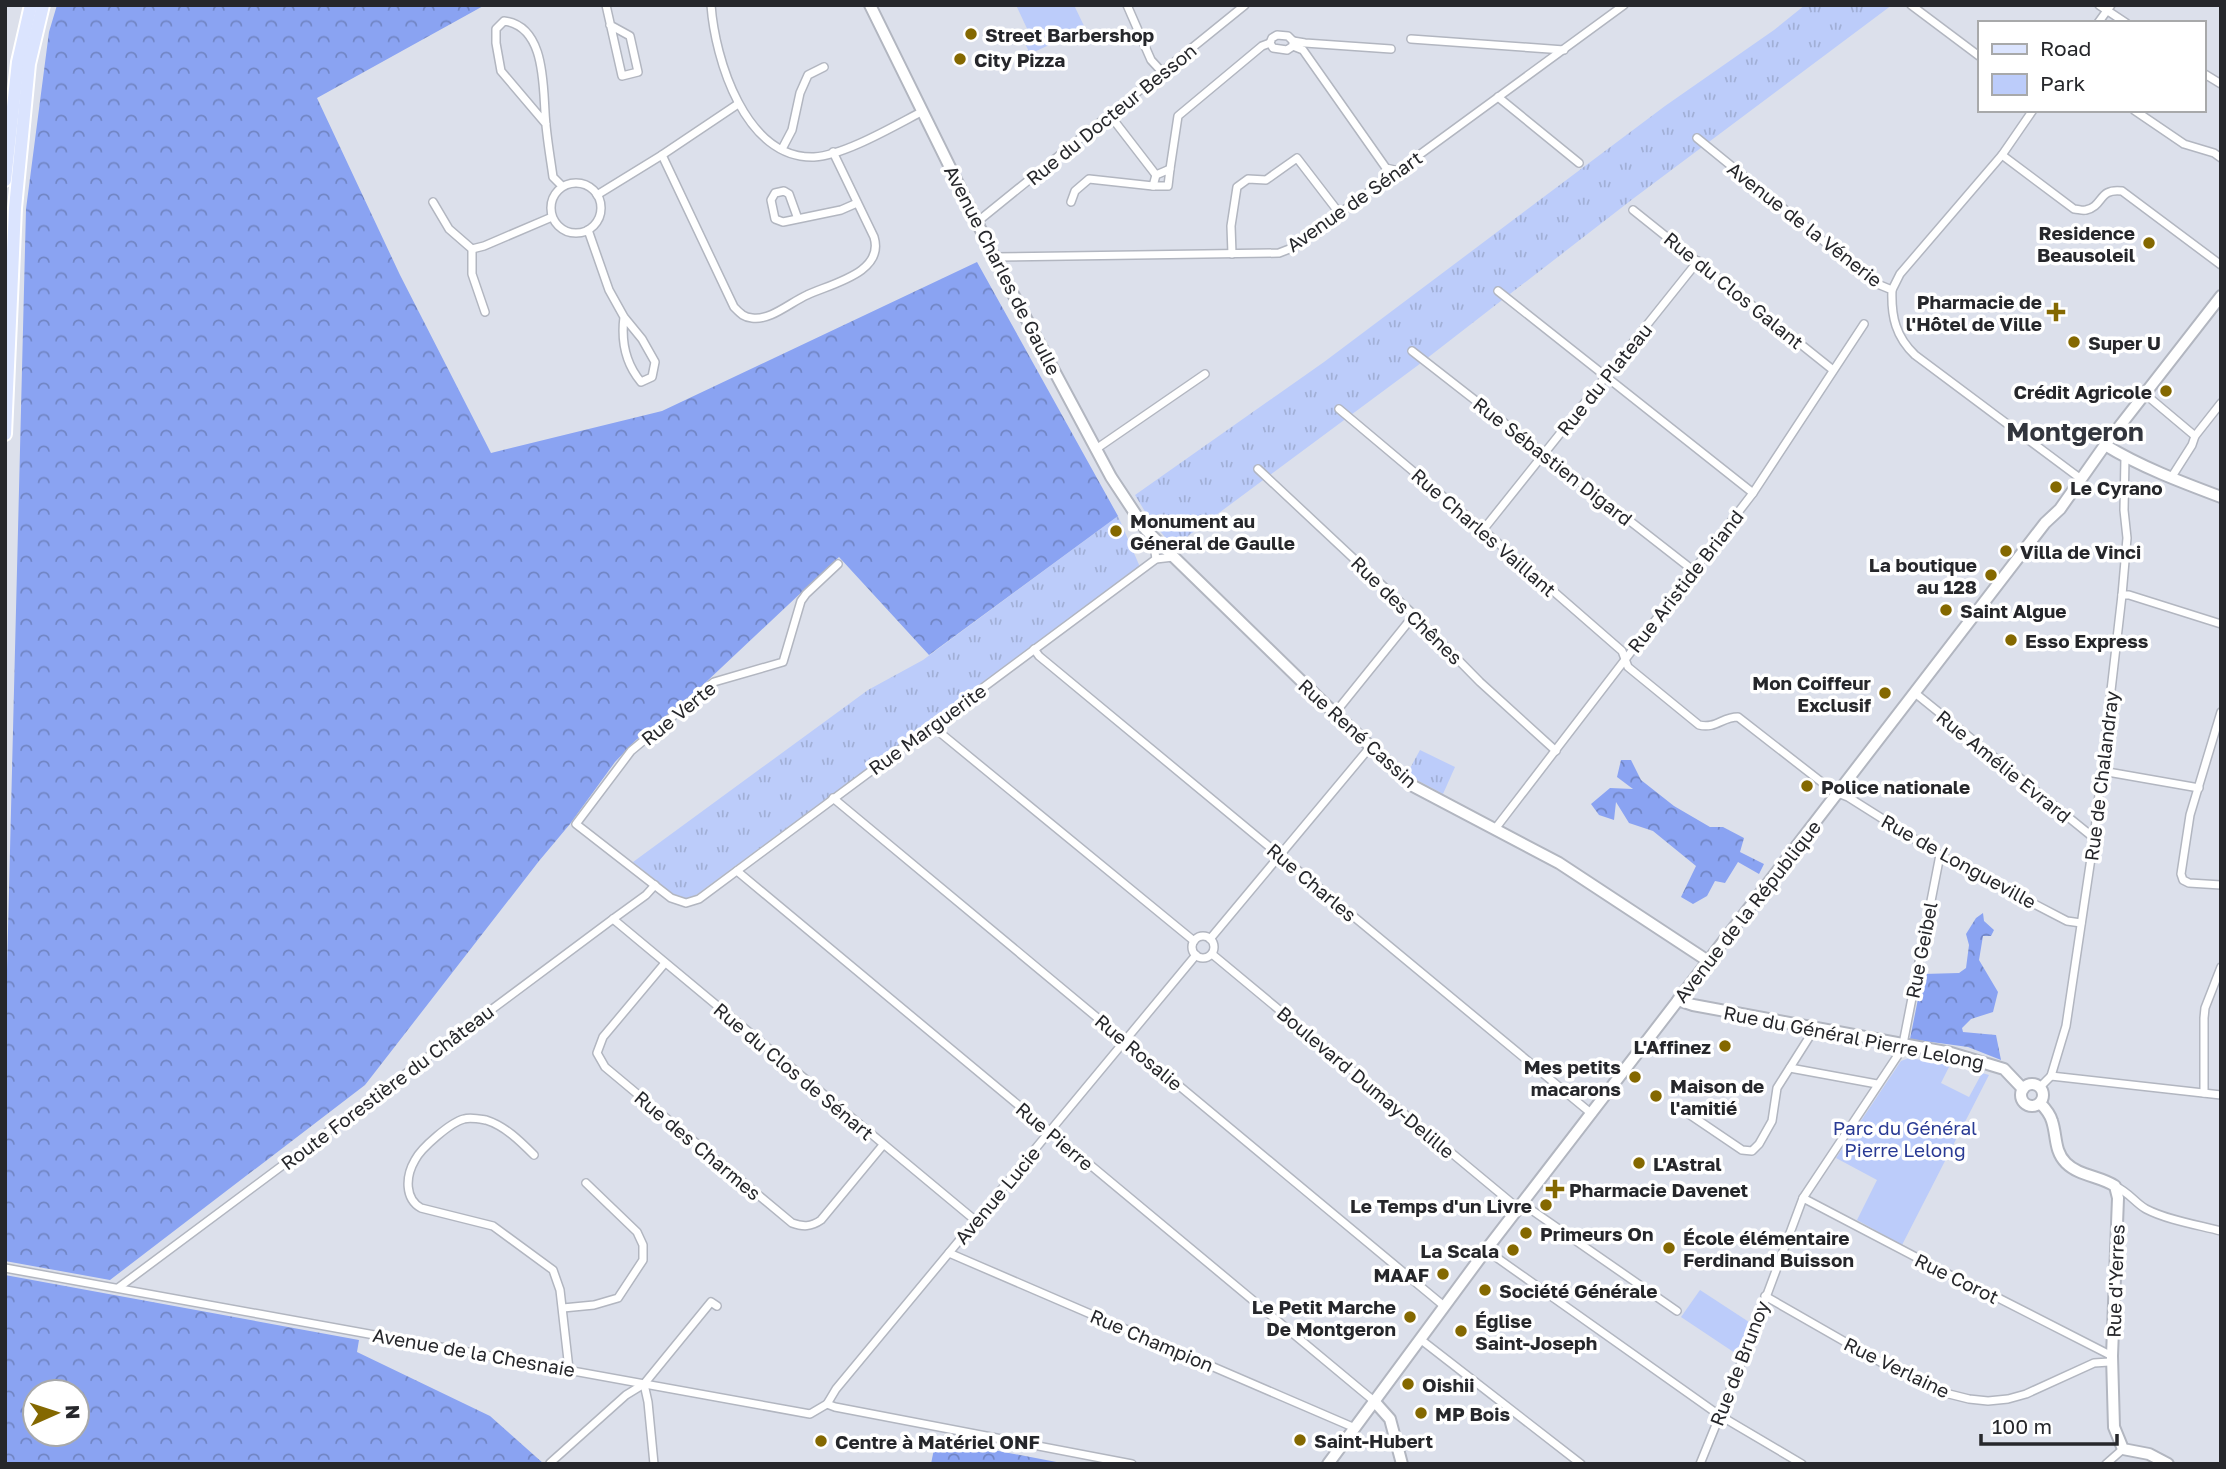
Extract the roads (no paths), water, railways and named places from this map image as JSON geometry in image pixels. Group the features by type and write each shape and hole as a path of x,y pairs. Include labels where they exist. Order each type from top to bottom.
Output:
{"main road":[{"path":"5,180 19,62 31,5"},
{"path":"5,434 15,208 29,64 43,5"},
{"name":"Avenue Charles de Gaulle","path":"870,5 994,257 1118,488 1146,530"},
{"name":"Avenue de la République","path":"1328,1464 1486,1250 2039,530 2060,509 2105,445 2221,296"},
{"path":"2105,445 2171,478 2221,497"},
{"name":"Rue René Cassin","path":"1146,530 1413,786 1559,863 1708,961"},
{"name":"Rue du Général Pierre Lelong","path":"1678,1000 1951,1053 1998,1066 2023,1088"},
{"path":"2031,1084 2040,1087 2043,1097 2040,1103 2034,1106 2025,1104 2021,1098 2023,1088 2031,1084"},
{"path":"2040,1103 2051,1118 2059,1154 2066,1163 2115,1186"},
{"name":"Rue d'Yerres","path":"2115,1186 2118,1198 2112,1356 2114,1427 2123,1449"},
{"path":"1374,1401 1390,1419 1402,1464"},
{"path":"2123,1449 2149,1454 2168,1464"}],"street":[{"path":"606,5 610,25 622,76 638,72 630,36 610,25"},
{"path":"711,5 717,47 738,104 766,138 782,149 798,156 816,157 869,139 923,111"},
{"path":"1127,5 1151,60 1161,72"},
{"name":"Rue du Docteur Besson","path":"976,222 1245,5"},
{"name":"Avenue de Sénart","path":"994,257 1279,253 1305,240 1624,5"},
{"path":"1911,5 1978,55"},
{"path":"2099,5 2109,8 2124,21"},
{"path":"546,124 501,71 496,29 504,21 512,22 526,30 541,64 553,177 562,186"},
{"path":"1411,39 1564,50"},
{"path":"1071,202 1075,191 1089,180 1168,186 1178,116 1262,47 1270,43 1273,48 1287,50 1293,43"},
{"path":"1293,43 1391,50"},
{"path":"1293,43 1303,50 1386,168 1399,171"},
{"path":"782,149 792,130 800,93 808,75 824,67"},
{"path":"2205,74 2221,84"},
{"path":"1498,97 1579,163"},
{"path":"597,195 738,104"},
{"path":"1892,290 1900,274 2002,155 2032,112"},
{"path":"2137,112 2183,144 2214,153 2221,158"},
{"path":"1109,114 1156,175"},
{"name":"Avenue de la Vénerie","path":"1697,138 1875,283 1892,290 1891,307 1896,330 1906,347 2081,479"},
{"path":"662,155 734,307 742,315 753,319 764,317 806,295 852,277 868,264 875,252 876,245 834,152"},
{"path":"2002,155 2074,209 2086,210 2097,204 2102,195 2112,189 2122,191 2221,265"},
{"path":"1232,254 1231,226 1237,187 1248,178 1266,180 1297,158 1340,214"},
{"path":"1156,175 1170,169"},
{"path":"1153,186 1156,175"},
{"path":"579,183 589,186 597,195 600,216 588,230 573,233 565,230 552,217 551,202 562,186 579,183"},
{"path":"799,219 789,194 784,191 775,193 771,200 775,219 783,222 799,219 841,209 857,203"},
{"path":"433,202 449,229 472,249 472,274 485,312"},
{"name":"Rue du Clos Galant","path":"1633,210 1833,370"},
{"path":"472,249 552,217"},
{"path":"588,230 609,290 655,362 652,377 641,382 632,371 624,350 624,317"},
{"name":"Rue du Plateau","path":"1483,530 1698,261"},
{"path":"1497,291 1753,493"},
{"name":"Rue Aristide Briand","path":"1494,829 1753,493 1864,324"},
{"name":"Rue Sébastien Digard","path":"1412,351 1694,571"},
{"path":"1097,449 1205,374"},
{"path":"2145,394 2195,436"},
{"path":"2171,478 2195,436 2221,403"},
{"name":"Rue Charles Vaillant","path":"1339,409 1622,651 1628,667 1699,725 1709,727 1733,716 1738,717 1839,793"},
{"name":"Rue de Chalandray","path":"2040,1087 2051,1076 2066,1026 2094,838 2127,538 2124,510 2126,457"},
{"name":"Rue des Chênes","path":"1258,469 1414,615 1480,682 1556,751"},
{"path":"1146,530 1154,546 1156,559"},
{"name":"Rue Marguerite","path":"655,885 671,898 686,903 699,899 1156,559 1173,557"},
{"name":"Rue Verte","path":"655,885 576,824 631,751 713,682 783,662 801,601 838,564"},
{"path":"2122,595 2221,624"},
{"path":"1335,713 1414,615"},
{"name":"Rue Charles","path":"1034,649 1039,656 1592,1114"},
{"name":"Rue Amélie Evrard","path":"1915,693 2094,838"},
{"path":"2221,712 2190,815 2181,874 2183,880 2189,883 2221,885"},
{"path":"934,724 938,731 1194,941"},
{"path":"1210,939 1371,746"},
{"path":"2102,771 2199,788"},
{"name":"Rue de Longueville","path":"1839,793 1940,855 2067,921 2081,923"},
{"name":"Rue Rosalie","path":"833,798 1444,1306"},
{"name":"Rue Geibel","path":"1903,1044 1940,855"},
{"name":"Rue Pierre","path":"737,871 1374,1401"},
{"name":"Route Forestière du Château","path":"118,1288 646,895 655,885"},
{"name":"Rue du Clos de Sénart","path":"613,919 976,1221"},
{"path":"1203,936 1210,939 1214,947 1212,954 1202,958 1196,955 1193,950 1194,941 1203,936"},
{"name":"Boulevard Dumay-Delille","path":"1212,954 1521,1207 1677,1311"},
{"name":"Avenue Lucie","path":"827,1404 836,1389 1196,955"},
{"name":"Rue des Charmes","path":"664,963 603,1037 597,1053 605,1067 771,1206 792,1223 800,1226 814,1225 883,1145"},
{"path":"2204,1093 2204,1018 2221,967"},
{"path":"1677,1106 1742,1150 1752,1151 1772,1121 1777,1088 1815,1028"},
{"name":"Rue de Brunoy","path":"1700,1464 1803,1198 1903,1044"},
{"path":"1790,1068 1877,1084"},
{"path":"2051,1076 2221,1095"},
{"path":"534,1155 496,1124 484,1119 465,1119 449,1126 414,1161 408,1194 414,1204 422,1208 493,1226 553,1270 563,1308 569,1369"},
{"path":"563,1308 594,1305 618,1298 643,1260 643,1245 637,1232 586,1183"},
{"path":"2115,1186 2127,1192 2145,1209 2221,1231"},
{"name":"Rue Corot","path":"1803,1198 1894,1247 2112,1356"},
{"path":"1486,1250 1719,1415 1802,1464"},
{"name":"Rue Champion","path":"949,1253 1355,1428"},
{"name":"Avenue de la Chesnaie","path":"5,1268 810,1414 827,1404"},
{"name":"Rue Verlaine","path":"1765,1296 1889,1367 1949,1394 1969,1399 1988,1401 2026,1394 2094,1363 2109,1362 2112,1356"},
{"path":"550,1463 626,1395 645,1384 711,1302 717,1306"},
{"path":"1420,1339 1581,1464"},
{"path":"2094,1363 2095,1348"},
{"path":"645,1384 654,1464"},
{"path":"827,1404 835,1408 1132,1464"},
{"path":"2106,1464 2123,1449"}],"place":[{"name":"Street Barbershop","path":"971,34"},
{"name":"City Pizza","path":"960,59"},
{"name":"Residence Beausoleil","path":"2149,243"},
{"name":"Pharmacie de l'Hôtel de Ville","path":"2056,312"},
{"name":"Super U","path":"2074,342"},
{"name":"Crédit Agricole","path":"2166,391"},
{"name":"Le Cyrano","path":"2056,487"},
{"name":"Monument au Géneral de Gaulle","path":"1116,531"},
{"name":"Villa de Vinci","path":"2006,551"},
{"name":"La boutique au 128","path":"1991,575"},
{"name":"Saint Algue","path":"1946,610"},
{"name":"Esso Express","path":"2011,640"},
{"name":"Mon Coiffeur Exclusif","path":"1885,693"},
{"name":"Police nationale","path":"1807,786"},
{"name":"L'Affinez","path":"1725,1046"},
{"name":"Mes petits macarons","path":"1635,1077"},
{"name":"Maison de l'amitié","path":"1656,1096"},
{"name":"L'Astral","path":"1639,1163"},
{"name":"Pharmacie Davenet","path":"1555,1189"},
{"name":"Le Temps d'un Livre","path":"1546,1205"},
{"name":"Primeurs On","path":"1526,1233"},
{"name":"École élémentaire Ferdinand Buisson","path":"1669,1248"},
{"name":"La Scala","path":"1513,1250"},
{"name":"MAAF","path":"1443,1274"},
{"name":"Société Générale","path":"1485,1290"},
{"name":"Le Petit Marche De Montgeron","path":"1410,1317"},
{"name":"Église Saint-Joseph","path":"1461,1331"},
{"name":"Oishii","path":"1408,1384"},
{"name":"MP Bois","path":"1421,1413"},
{"name":"Saint-Hubert","path":"1300,1440"},
{"name":"Centre à Matériel ONF","path":"821,1441"}],"district":[{"name":"Montgeron","path":"2075,431"}],"park label":[{"name":"Parc du Général Pierre Lelong","path":"1905,1138"}]}
